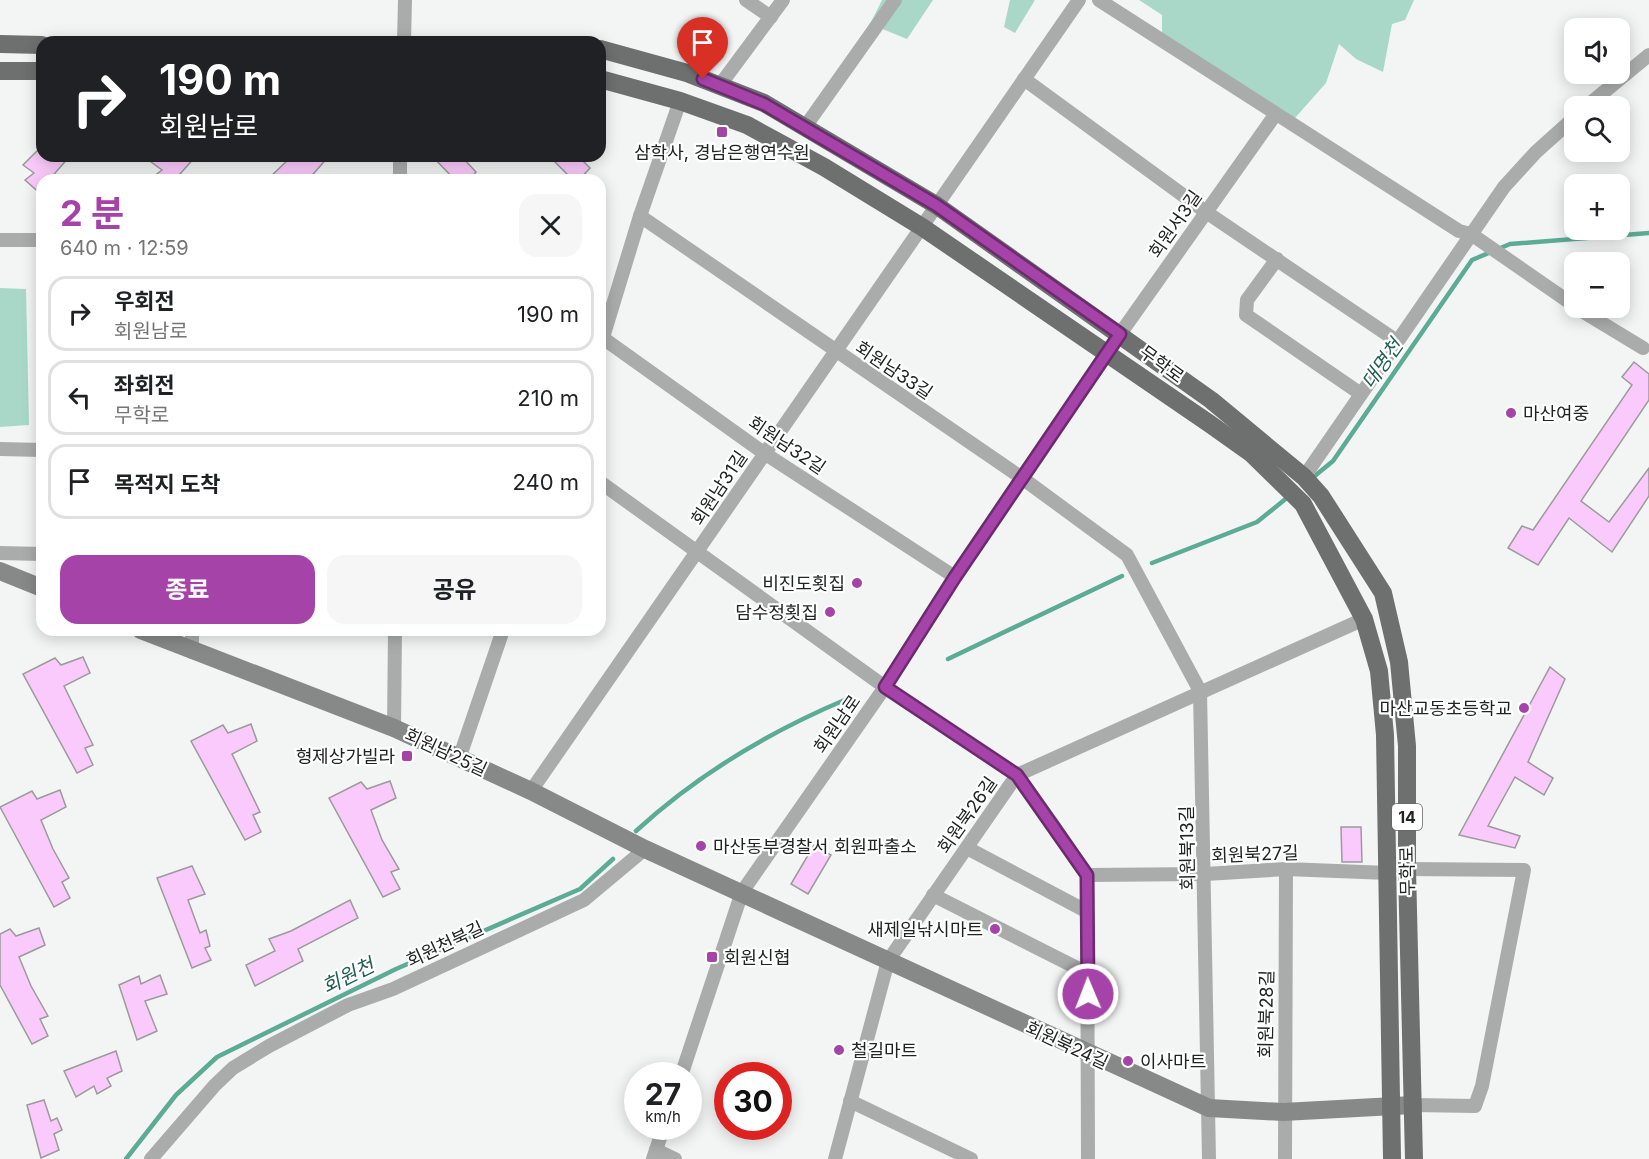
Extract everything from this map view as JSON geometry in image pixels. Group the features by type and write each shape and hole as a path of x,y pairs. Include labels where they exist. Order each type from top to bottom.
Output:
{"main road":[{"path":"0,44 36,45"},
{"name":"무학로","path":"606,51 720,85 764,104 936,205 1211,400 1304,477 1321,496 1383,593 1399,662 1407,746 1407,869 1414,1159"},
{"path":"0,71 36,71"},
{"name":"무학로","path":"606,81 680,101 747,125 824,167 922,227 1252,454 1303,504 1364,619 1379,671 1385,735 1392,1159"},
{"path":"0,571 36,586"},
{"name":"회원남25길","path":"155,636 394,728 531,791 645,849 742,892"},
{"name":"회원북24길","path":"742,892 1088,1055 1209,1108 1283,1112 1413,1105"}],"street":[{"path":"404,36 405,0"},
{"path":"746,0 771,17"},
{"path":"720,85 783,0"},
{"path":"805,127 895,0"},
{"name":"회원남31길","path":"531,791 1079,0"},
{"path":"1099,0 1275,115 1460,231 1471,234 1482,245 1564,299"},
{"path":"1599,96 1649,56"},
{"path":"1024,79 1206,212 1397,341"},
{"path":"606,324 680,101"},
{"name":"회원서3길","path":"1106,355 1275,115"},
{"path":"1304,477 1504,187 1536,152 1564,127"},
{"name":"회원남33길","path":"640,216 1022,478 1127,555"},
{"path":"0,240 36,240"},
{"path":"1277,259 1246,300 1246,315 1361,394"},
{"path":"1594,318 1643,348"},
{"name":"회원남32길","path":"606,343 764,453 955,577"},
{"name":"회원남로","path":"686,1062 742,892 885,687 955,577 1106,355"},
{"path":"0,449 36,450"},
{"path":"606,487 699,551 885,687 1017,775 1087,875 1088,1159"},
{"path":"0,553 36,554"},
{"name":"회원북13길","path":"1127,555 1200,691 1206,874 1209,1159"},
{"name":"회원북26길","path":"836,1159 888,961 1017,775 1364,619"},
{"path":"192,636 192,652"},
{"path":"394,636 394,728"},
{"path":"459,759 501,636"},
{"path":"967,848 1086,911"},
{"name":"회원천북길","path":"151,1159 215,1085 233,1068 268,1046 348,1005 393,988 584,900 645,849"},
{"name":"회원북27길","path":"1087,875 1206,874 1286,869 1388,873"},
{"name":"회원북28길","path":"1285,1159 1283,1112 1286,869"},
{"path":"1407,869 1524,870 1482,1086 1475,1106 1413,1105"},
{"path":"933,896 1087,973"},
{"path":"850,1101 970,1159"},
{"path":"660,1140 655,1155 675,1159"}],"green space":[{"path":"882,0 933,0 907,39 870,24"},
{"path":"1010,0 1035,0 1015,33 1004,27"},
{"path":"1139,0 1414,0 1405,20 1392,24 1383,72 1356,59 1339,44 1326,83 1287,127 1162,41 1162,15"},
{"path":"0,288 26,289 29,425 0,427"}],"building":[{"path":"36,152 36,162 65,162 54,174 36,174 36,190 25,180 34,173 23,165"},
{"path":"151,162 191,162 180,174 157,174 162,170"},
{"path":"286,162 324,162 313,174 273,174"},
{"path":"438,162 467,162 476,172 474,174 449,174"},
{"path":"555,162 584,162 590,168 584,174 567,174"},
{"path":"1634,362 1649,374 1649,400 1581,501 1609,522 1649,468 1649,496 1612,552 1569,518 1538,565 1508,548 1522,526 1533,530 1632,385 1622,377"},
{"path":"83,657 90,673 64,686 93,745 85,748 93,765 77,773 23,674 55,658 61,665"},
{"path":"1550,667 1565,679 1528,762 1553,778 1544,795 1515,777 1488,826 1520,836 1515,848 1459,835"},
{"path":"251,724 257,741 232,754 260,812 253,815 261,832 245,840 191,741 223,725 228,733"},
{"path":"390,781 396,798 371,810 382,840 399,869 391,872 400,889 383,897 329,798 361,782 367,789"},
{"path":"60,790 66,807 41,820 53,849 69,878 62,882 70,898 54,907 0,807 32,791 37,799"},
{"path":"1341,827 1361,827 1362,862 1342,862"},
{"path":"814,845 831,855 808,894 791,884"},
{"path":"192,866 205,894 188,900 200,933 206,930 210,946 205,948 211,960 192,968 157,878"},
{"path":"350,900 358,918 298,949 303,961 255,986 246,965 275,951 269,939 291,931"},
{"path":"39,928 45,945 19,957 31,986 48,1016 40,1019 48,1036 32,1044 0,985 0,934 10,929 16,936"},
{"path":"160,975 167,994 145,1001 157,1031 137,1040 119,985 139,976 141,984"},
{"path":"116,1051 122,1071 107,1078 111,1086 97,1094 94,1086 76,1097 64,1071"},
{"path":"44,1100 51,1121 57,1118 62,1130 54,1134 59,1150 41,1158 27,1105"}],"waterway":[{"name":"대명천","path":"1311,479 1333,461 1472,260 1510,244 1649,233"},
{"name":"대명천","path":"1152,563 1257,522 1288,497"},
{"path":"948,659 1122,576"},
{"path":"636,831 684,791 736,756 791,725 847,699"},
{"name":"회원천","path":"126,1159 176,1095 217,1057 396,969 580,889 613,859"}],"place":[{"name":"삼학사, 경남은행연수원","path":"722,132"},
{"name":"마산여중","path":"1511,413"},
{"name":"비진도횟집","path":"857,583"},
{"name":"담수정횟집","path":"830,612"},
{"name":"마산교동초등학교","path":"1524,708"},
{"name":"형제상가빌라","path":"407,756"},
{"name":"마산동부경찰서 회원파출소","path":"701,846"},
{"name":"새제일낚시마트","path":"995,929"},
{"name":"회원신협","path":"712,957"},
{"name":"철길마트","path":"839,1050"},
{"name":"이사마트","path":"1128,1061"}],"route":[{"path":"703,79 764,104 936,205 1120,334 955,577 885,687 1017,775 1087,875 1088,994"}]}
